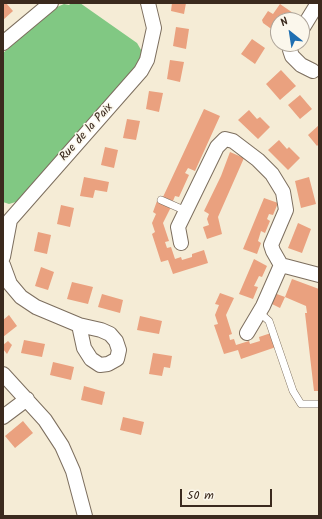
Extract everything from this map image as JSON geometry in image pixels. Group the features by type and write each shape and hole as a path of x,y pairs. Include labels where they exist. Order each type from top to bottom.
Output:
{"street":[{"path":"3,44 52,3"},
{"name":"Rue de la Paix","path":"3,256 6,216 141,72 148,60 154,28 148,3"},
{"path":"310,16 318,3"},
{"path":"291,52 292,56 301,65 313,71"},
{"path":"181,243 178,227 217,147 225,139 233,141 258,160 272,174 283,192 286,210 271,245 281,265 319,275"},
{"path":"3,265 6,287 36,307 79,325"},
{"path":"247,333 259,312 281,265"},
{"path":"3,374 27,398 45,420 62,446 74,471 85,516"},
{"path":"3,417 27,398"}],"lane":[{"path":"161,200 186,211"},
{"path":"259,312 270,321 293,391 301,404 319,404"}],"green space":[{"path":"71,3 80,3 137,43 144,55 142,60 19,201 9,204 3,202 3,53 57,7 64,4 69,5"}],"building":[{"path":"3,3 6,3 13,11 3,20"},
{"path":"172,3 186,3 184,14 171,11"},
{"path":"280,4 292,12 274,12"},
{"path":"268,11 270,12 270,28 263,23 262,20"},
{"path":"176,27 189,29 186,49 173,46"},
{"path":"252,39 265,48 255,64 241,54"},
{"path":"170,60 184,62 180,82 167,79"},
{"path":"281,70 296,86 280,100 266,84"},
{"path":"149,91 163,93 159,112 146,109"},
{"path":"300,95 312,109 300,119 288,105"},
{"path":"204,109 220,116 195,171 188,168 185,173 189,175 179,197 175,196 173,201 163,197"},
{"path":"249,110 257,119 260,117 270,127 258,139 238,120"},
{"path":"127,119 140,121 136,140 123,138"},
{"path":"319,125 319,144 317,146 308,135"},
{"path":"279,140 287,149 289,147 300,158 288,170 268,150"},
{"path":"105,147 118,150 114,168 101,165"},
{"path":"230,152 244,158 218,217 222,234 207,239 203,227 209,225 207,219 209,214 204,211 221,176"},
{"path":"84,177 109,182 107,192 95,190 93,198 80,196"},
{"path":"309,177 316,204 301,208 295,181"},
{"path":"264,198 278,203 273,215 269,214 267,219 270,221 265,233 261,231 258,241 261,243 257,254 243,249"},
{"path":"157,201 171,207 163,223 169,241 165,242 167,248 171,247 175,259 181,257 182,260 192,257 192,254 204,250 208,263 173,274 168,260 161,262 152,234 155,232 152,223 156,214 153,212"},
{"path":"61,205 74,208 70,227 57,224"},
{"path":"298,223 311,229 302,253 288,248"},
{"path":"38,232 51,235 47,254 34,251"},
{"path":"254,259 267,266 262,277 259,276 254,286 258,287 253,299 239,294"},
{"path":"41,267 54,272 48,290 35,286"},
{"path":"292,279 319,289 319,391 314,391 305,313 307,313 306,306 285,297"},
{"path":"72,282 93,287 88,304 67,299"},
{"path":"220,293 234,298 226,315 232,334 229,335 230,340 234,339 236,345 249,341 250,344 260,341 259,337 271,333 276,347 241,359 238,350 224,354 214,325 218,324 215,315 219,305 215,304"},
{"path":"274,293 285,297 280,308 270,303"},
{"path":"102,294 123,300 120,313 98,307"},
{"path":"9,315 17,326 3,337 3,320"},
{"path":"140,316 162,321 159,334 137,330"},
{"path":"24,340 45,344 42,357 21,353"},
{"path":"8,341 12,345 7,354 3,349 3,345"},
{"path":"153,353 172,356 170,368 164,367 162,376 149,374"},
{"path":"53,362 74,367 71,380 50,375"},
{"path":"84,386 105,392 102,405 81,400"},
{"path":"123,417 144,422 141,435 120,430"},
{"path":"23,421 33,433 15,448 5,436"}]}
